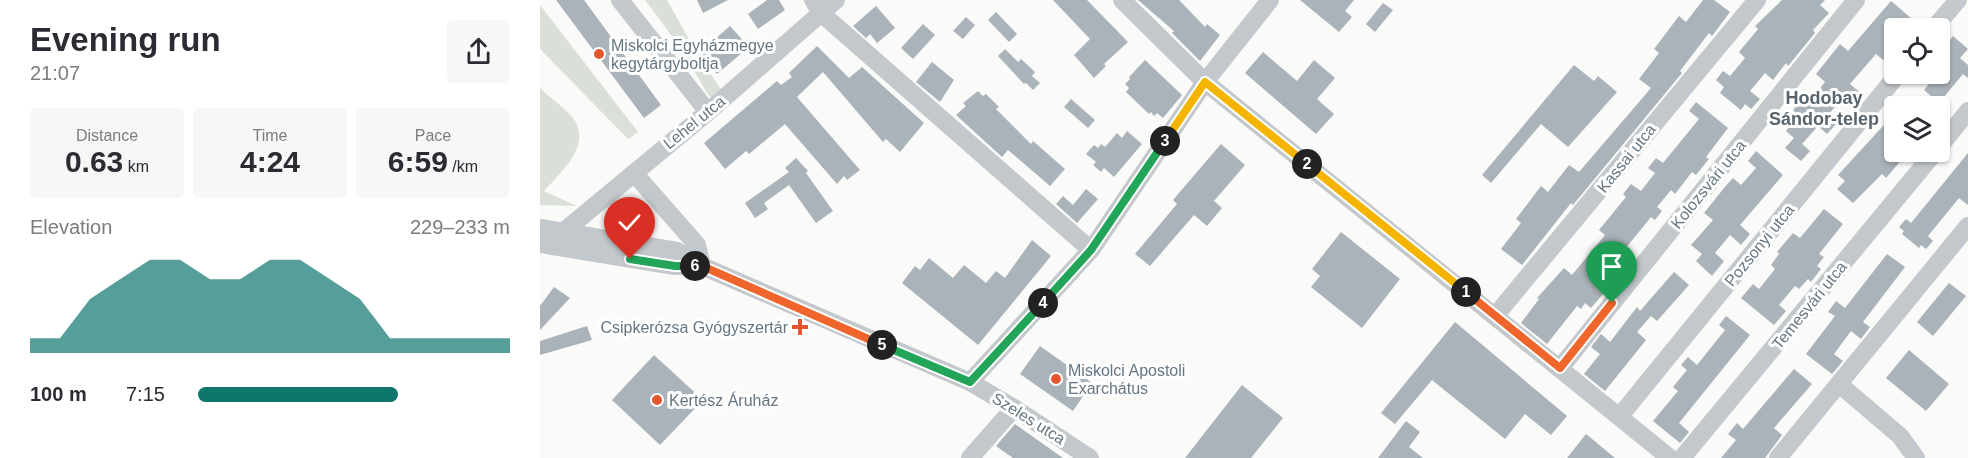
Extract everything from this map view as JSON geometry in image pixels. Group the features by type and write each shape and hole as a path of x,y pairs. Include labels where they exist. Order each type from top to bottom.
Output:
{"street":[{"path":"620,0 708,112"},
{"name":"Lehel utca","path":"561,240 634,173 708,112 817,7 836,0"},
{"path":"1122,0 1205,82 1671,458"},
{"path":"970,382 1091,250 1205,82 1270,0"},
{"name":"Kassai utca","path":"1495,316 1757,0"},
{"name":"Kolozsvári utca","path":"1560,368 1856,0"},
{"path":"1943,18 1958,0"},
{"path":"817,7 1091,250"},
{"name":"Pozsonyi utca","path":"1620,416 1890,84"},
{"path":"1950,134 1968,111"},
{"name":"Temesvári utca","path":"1682,458 1927,162"},
{"path":"634,173 697,245 702,266"},
{"path":"1778,458 1968,226"},
{"name":"Szeles utca","path":"540,228 561,240 675,266 702,266 970,382 1090,458"},
{"name":"Szeles utca","path":"540,244 561,240"},
{"path":"1839,384 1900,436 1917,458"},
{"path":"970,458 1014,408"}],"shaded area":[{"path":"645,0 667,0 696,52 726,97 712,99 680,47"},
{"path":"540,5 638,132 628,139 540,49"},
{"path":"540,88 572,117 579,131 579,141 571,159 544,191 577,206 540,205"}],"building":[{"path":"556,0 584,0 661,105 644,118"},
{"path":"697,0 728,0 703,13"},
{"path":"767,0 779,0 785,10 758,29 748,14"},
{"path":"1053,0 1087,0 1128,42 1104,64 1106,66 1094,78 1074,55 1090,39"},
{"path":"1138,0 1179,0 1205,27 1207,24 1220,35 1200,61 1172,33 1174,31"},
{"path":"1300,0 1354,0 1345,11 1352,17 1339,32"},
{"path":"1703,0 1714,0 1730,12 1712,36 1709,33 1680,71 1682,73 1573,205 1571,203 1522,265 1501,249 1521,223 1516,219 1541,186 1548,192 1569,165 1579,172 1651,88 1639,79 1659,53 1654,49 1679,16 1686,22"},
{"path":"1782,0 1825,0 1820,5 1829,13 1813,30 1815,33 1788,66 1786,63 1773,80 1765,73 1750,91 1760,99 1751,109 1745,104 1741,110 1720,93 1724,87 1716,80 1723,71 1730,76 1745,58 1739,52 1758,29 1755,26"},
{"path":"1891,1 1911,18 1884,18 1884,59 1876,54 1850,84 1862,94 1852,105 1843,98 1827,116 1836,124 1827,134 1818,126 1802,144 1810,151 1801,161 1785,148 1794,138 1786,131 1799,115 1793,110 1805,97 1810,101 1825,82 1816,74 1840,44 1848,51"},
{"path":"1383,3 1393,10 1375,32 1366,24"},
{"path":"876,6 895,28 877,43 870,34 866,38 853,26"},
{"path":"996,12 1017,34 1009,42 988,20"},
{"path":"966,17 975,25 963,39 953,31"},
{"path":"923,24 935,35 913,59 901,48"},
{"path":"730,26 749,47 717,74 699,53"},
{"path":"1953,36 1968,49 1960,58 1968,65 1968,78 1963,74 1945,96 1931,96 1924,90 1929,84 1950,84 1950,40"},
{"path":"817,46 849,78 862,67 924,123 900,152 886,139 883,142 823,72 797,97 860,170 847,180 844,176 837,184 785,124 749,154 746,151 725,169 704,143 777,81 781,85 792,77 789,73"},
{"path":"1005,49 1018,62 1021,59 1035,72 1032,76 1040,83 1033,90 1026,83 1024,84 998,56"},
{"path":"1263,52 1297,81 1314,60 1335,78 1317,99 1334,114 1316,134 1245,73"},
{"path":"1145,60 1182,95 1163,118 1157,113 1154,116 1151,112 1149,114 1126,92 1129,88 1125,84 1130,79 1129,77"},
{"path":"932,62 954,80 940,102 916,82"},
{"path":"1574,65 1594,81 1598,76 1617,92 1568,147 1541,124 1491,183 1482,175"},
{"path":"978,91 983,96 986,94 999,107 996,109 1031,144 1033,141 1065,169 1050,186 1008,150 1002,157 956,115 966,106 963,103"},
{"path":"1071,99 1095,120 1088,128 1064,107"},
{"path":"1696,102 1728,128 1706,157 1709,159 1696,175 1692,172 1675,194 1671,190 1657,207 1662,211 1655,220 1651,217 1613,264 1622,272 1591,308 1585,303 1581,309 1577,306 1547,344 1521,323 1539,299 1537,298 1564,268 1572,275 1605,235 1599,230 1626,197 1623,194 1631,184 1641,191 1655,173 1648,168 1656,158 1663,163 1699,119 1689,111"},
{"path":"1884,125 1884,162 1900,162 1886,178 1882,174 1853,203 1837,189 1845,181 1838,175"},
{"path":"1127,131 1142,144 1114,177 1104,168 1101,172 1093,165 1096,162 1086,154 1094,145 1098,148 1101,144 1105,147 1117,133 1122,138"},
{"path":"1221,144 1245,165 1214,201 1222,208 1207,226 1194,215 1150,266 1135,254 1177,204 1173,200"},
{"path":"1756,151 1783,175 1740,225 1750,234 1741,245 1730,235 1715,253 1724,261 1712,276 1696,261 1702,254 1691,245 1713,220 1704,213 1724,188 1733,178 1741,185 1756,168 1748,161"},
{"path":"1968,153 1968,205 1959,198 1928,236 1933,241 1926,249 1921,245 1919,248 1902,234 1904,231 1899,227 1906,219 1911,223"},
{"path":"796,158 808,171 806,173 833,211 816,223 789,185 764,203 768,209 755,218 745,203 789,172 785,168"},
{"path":"1086,189 1098,199 1077,223 1056,204 1063,196 1073,205"},
{"path":"1824,209 1843,224 1819,254 1824,257 1817,266 1821,269 1811,282 1808,279 1799,289 1795,286 1779,305 1786,311 1774,325 1741,298 1753,284 1759,289 1775,269 1771,265 1779,254 1777,252 1793,233 1800,238"},
{"path":"1341,232 1400,279 1362,328 1311,287 1320,276 1312,269"},
{"path":"1032,240 1051,256 978,345 902,283 915,266 920,270 929,258 953,278 964,265 986,283 996,271 1005,278"},
{"path":"1887,254 1905,267 1863,322 1870,327 1861,339 1851,331 1834,354 1843,361 1832,374 1806,354 1835,316 1828,312 1836,301 1845,308"},
{"path":"1674,272 1689,285 1657,321 1651,316 1637,332 1646,340 1605,391 1584,374 1600,354 1591,347 1601,334 1610,342 1637,307 1640,311"},
{"path":"1949,283 1966,296 1933,336 1917,322"},
{"path":"554,287 570,298 540,330 540,306"},
{"path":"1726,316 1750,335 1679,423 1689,432 1680,443 1653,421 1678,391 1673,387 1687,370 1681,365 1688,357 1697,365 1725,330 1719,325"},
{"path":"1455,322 1567,416 1551,435 1525,414 1505,439 1432,380 1395,424 1381,413"},
{"path":"587,326 592,340 540,355 540,341"},
{"name":"Miskolci Apostoli Exarchátus","path":"1040,346 1092,383 1073,411 1020,374"},
{"path":"1909,350 1949,384 1926,411 1886,378"},
{"name":"Kertész Áruház","path":"654,355 703,400 660,445 612,400"},
{"path":"1794,369 1812,384 1774,428 1782,435 1765,458 1721,458 1736,440 1728,434 1737,423 1743,429"},
{"path":"1242,385 1283,418 1251,458 1185,458"},
{"path":"1406,421 1420,432 1409,447 1423,458 1378,458"},
{"path":"1015,424 1063,458 1013,458 996,446"},
{"path":"1586,434 1615,458 1567,458"}],"place":[{"name":"Miskolci Egyházmegye kegytárgyboltja","path":"599,54"},
{"name":"Csipkerózsa Gyógyszertár","path":"800,327"},
{"name":"Miskolci Apostoli Exarchátus","path":"1056,379"},
{"name":"Kertész Áruház","path":"657,400"}],"district":[{"name":"Hodobay Sándor-telep","path":"1824,108"}],"route":[{"path":"630,259 675,266 702,266 829,323 970,382 1091,250 1205,82 1560,368 1612,303"}]}
